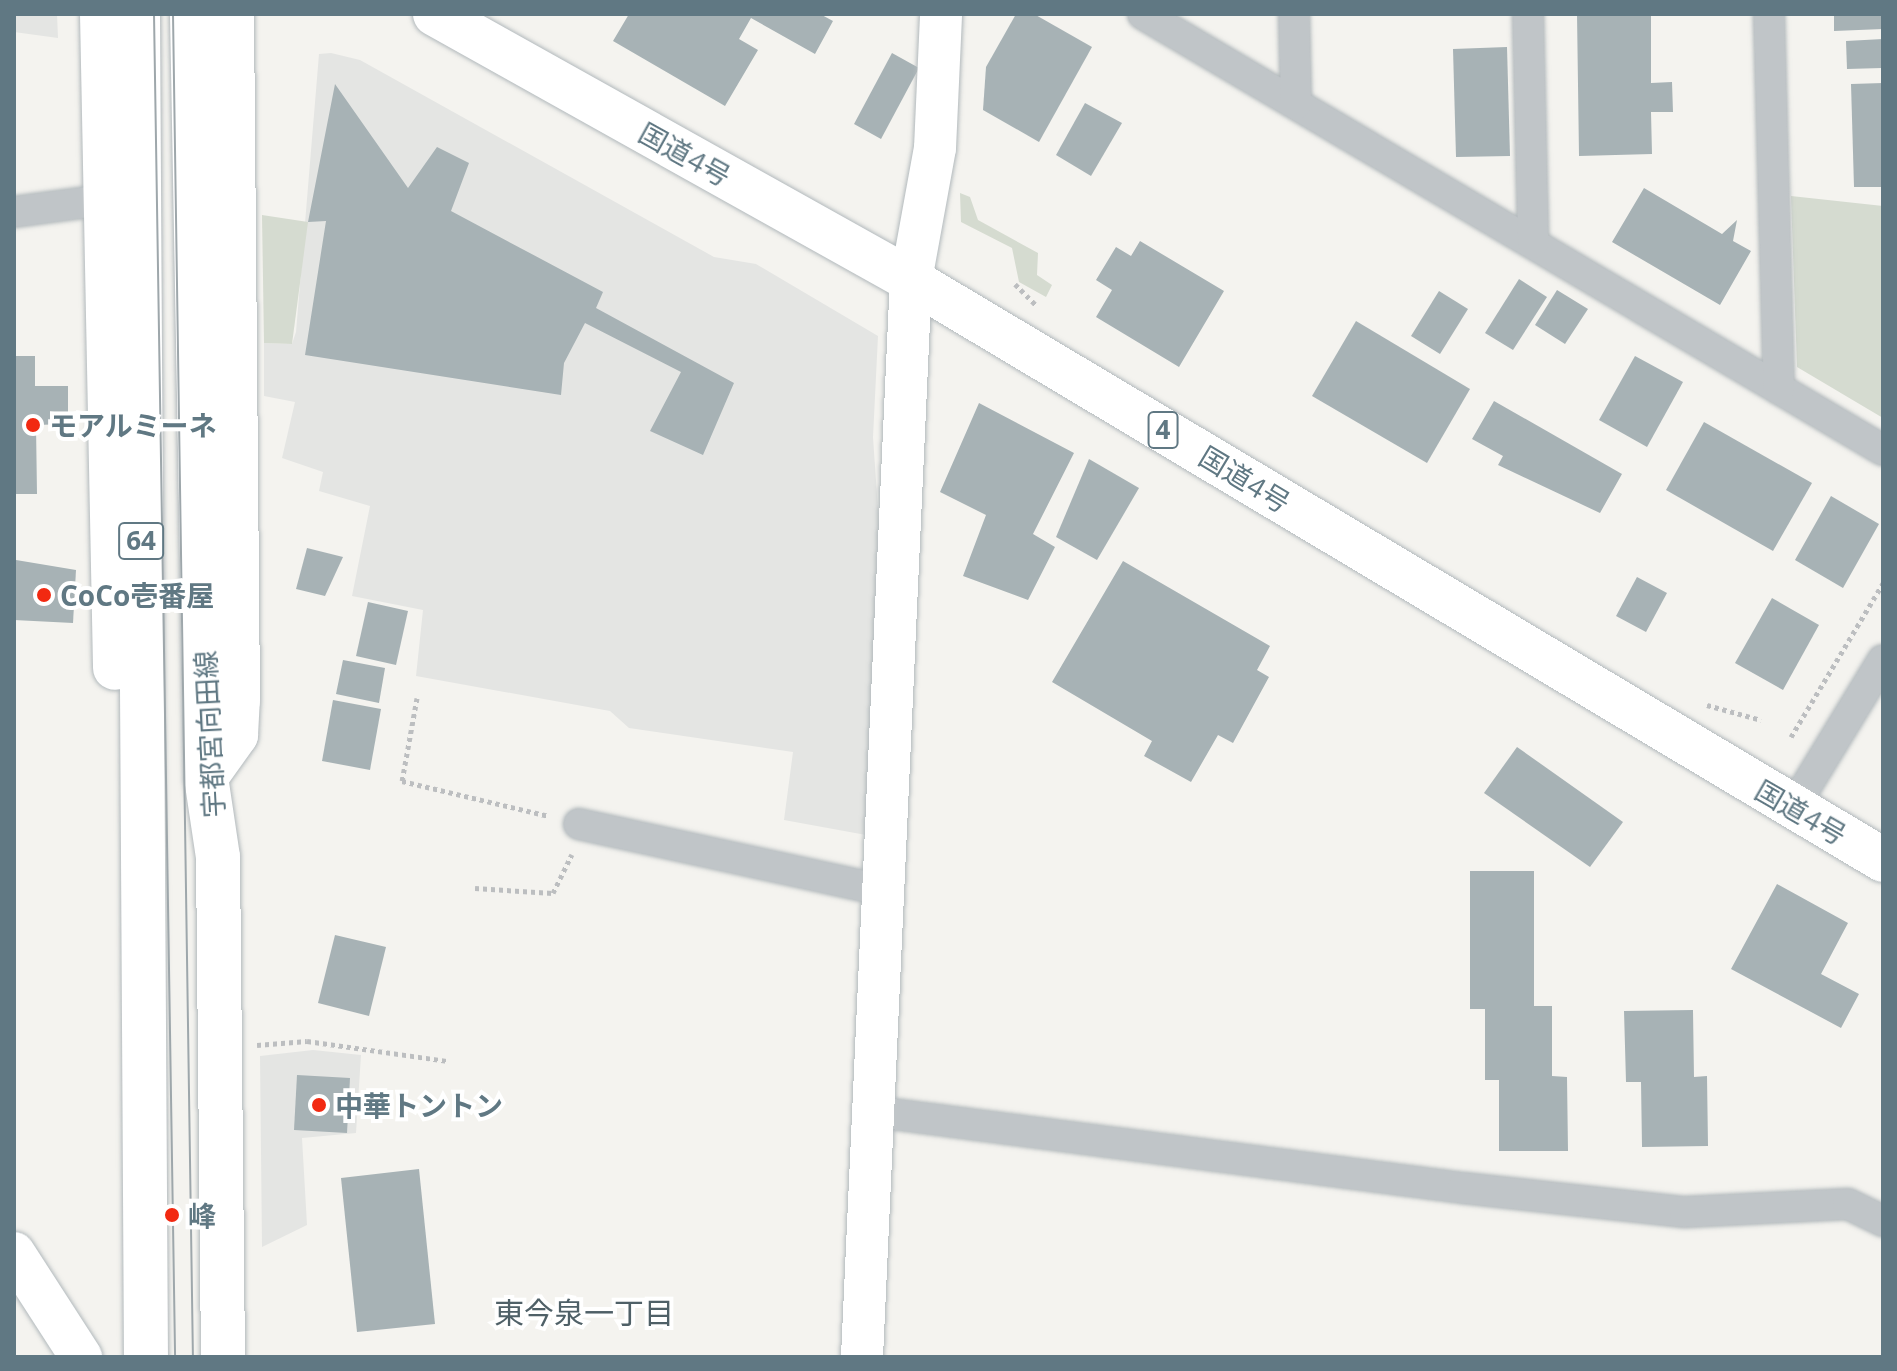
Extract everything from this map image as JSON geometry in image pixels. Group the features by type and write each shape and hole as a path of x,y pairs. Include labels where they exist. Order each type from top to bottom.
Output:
{"main road":[{"path":"102,14 123,205"},
{"name":"64","path":"138,14 123,205 140,872 146,1357"},
{"name":"宇都宮向田線","path":"192,14 206,777 218,857 223,1357"},
{"path":"206,777 236,735 238,701 232,14"},
{"name":"国道4号","path":"435,14 911,280 1883,860"}],"street":[{"path":"862,1357 877,1112 911,280 935,148 941,14"},
{"path":"1143,14 1883,450"},
{"path":"1294,14 1296,104"},
{"path":"1528,14 1533,243"},
{"path":"1769,14 1779,389"},
{"path":"14,212 123,205"},
{"path":"1793,808 1883,660"},
{"path":"579,824 886,891"},
{"path":"877,1112 1479,1190 1685,1212 1848,1204 1883,1221"},
{"path":"14,1253 81,1357"}],"path":[{"path":"1791,737 1883,583"},
{"path":"417,698 402,781 579,824 565,881 553,893 475,888"},
{"path":"219,1047 307,1041 447,1061"}],"shaded area":[{"path":"14,14 57,14 58,38 14,32"},
{"path":"331,53 360,60 714,257 756,264 878,336 873,437 880,539 866,835 784,820 793,752 629,728 610,711 416,676 423,610 352,596 370,506 319,491 323,472 282,458 295,402 264,396 264,343 292,344 296,332 319,54"},
{"path":"960,193 970,197 978,220 1038,253 1037,275 1052,285 1046,297 1019,282 1012,248 961,222"},
{"path":"1791,196 1883,206 1883,418 1797,367"},
{"path":"262,215 308,222 292,344 264,343"},
{"path":"313,1050 361,1055 356,1133 302,1138 307,1225 262,1247 260,1056"}],"building":[{"path":"629,14 820,14 833,21 815,54 751,18 739,39 758,50 725,106 613,41"},
{"path":"1016,14 1034,14 1092,47 1039,142 983,110 986,67"},
{"path":"1577,14 1651,14 1651,83 1672,82 1673,112 1651,112 1652,154 1579,156"},
{"path":"1834,14 1883,14 1883,29 1834,31"},
{"path":"1883,39 1882,68 1847,69 1846,41"},
{"path":"1507,47 1510,156 1456,157 1453,49"},
{"path":"892,53 919,68 881,139 854,124"},
{"path":"1883,83 1883,187 1854,187 1851,84"},
{"path":"335,84 408,188 437,147 469,163 451,211 603,292 596,308 734,383 703,455 650,431 681,372 585,323 564,363 561,395 305,355 326,221 308,222"},
{"path":"1085,103 1122,123 1091,176 1056,155"},
{"path":"1644,188 1722,234 1737,220 1733,241 1751,251 1720,305 1612,242"},
{"path":"1140,241 1224,291 1179,367 1096,317 1112,290 1096,280 1116,247 1131,256"},
{"path":"1519,279 1547,297 1513,350 1485,333"},
{"path":"1557,290 1588,309 1565,344 1535,325"},
{"path":"1439,291 1468,309 1440,354 1411,336"},
{"path":"1356,321 1470,389 1427,463 1312,396"},
{"name":"モアルミーネ","path":"14,356 35,356 35,386 68,386 68,424 36,425 37,494 14,494"},
{"path":"1635,356 1683,382 1647,447 1599,420"},
{"path":"1494,401 1622,474 1600,513 1498,465 1503,456 1472,439"},
{"path":"979,403 1074,453 1033,534 1055,547 1028,600 963,576 986,515 940,492"},
{"path":"1704,422 1812,483 1773,551 1666,490"},
{"path":"1089,459 1139,488 1097,560 1056,537"},
{"path":"1831,496 1879,524 1843,588 1795,560"},
{"path":"307,548 343,557 325,596 296,589"},
{"name":"CoCo壱番屋","path":"16,560 76,570 73,623 14,620"},
{"path":"1123,561 1270,646 1257,670 1269,677 1233,743 1218,735 1191,782 1144,756 1152,741 1052,682"},
{"path":"1637,577 1667,593 1646,632 1616,616"},
{"path":"1772,598 1819,625 1783,690 1735,663"},
{"path":"368,602 408,611 396,665 356,656"},
{"path":"343,660 385,668 379,703 336,694"},
{"path":"333,700 381,709 370,770 322,761"},
{"path":"1517,747 1623,822 1590,867 1484,793"},
{"path":"1470,871 1534,871 1534,1006 1552,1006 1552,1076 1567,1077 1568,1151 1499,1151 1499,1080 1485,1080 1485,1009 1470,1009"},
{"path":"1777,884 1848,923 1821,974 1859,994 1841,1028 1731,969"},
{"path":"335,935 386,947 369,1016 318,1003"},
{"path":"1693,1010 1694,1077 1707,1076 1708,1146 1642,1147 1641,1082 1626,1082 1624,1011"},
{"path":"297,1075 350,1078 347,1133 294,1130"},
{"path":"419,1169 435,1324 357,1332 341,1178"}],"tram line":[{"path":"154,14 175,1357"},
{"path":"173,14 193,1357"}],"place":[{"name":"モアルミーネ","path":"33,425"},
{"name":"CoCo壱番屋","path":"44,595"},
{"name":"中華トントン","path":"319,1105"},
{"name":"峰","path":"172,1215"}],"district":[{"name":"東今泉一丁目","path":"584,1313"}]}
